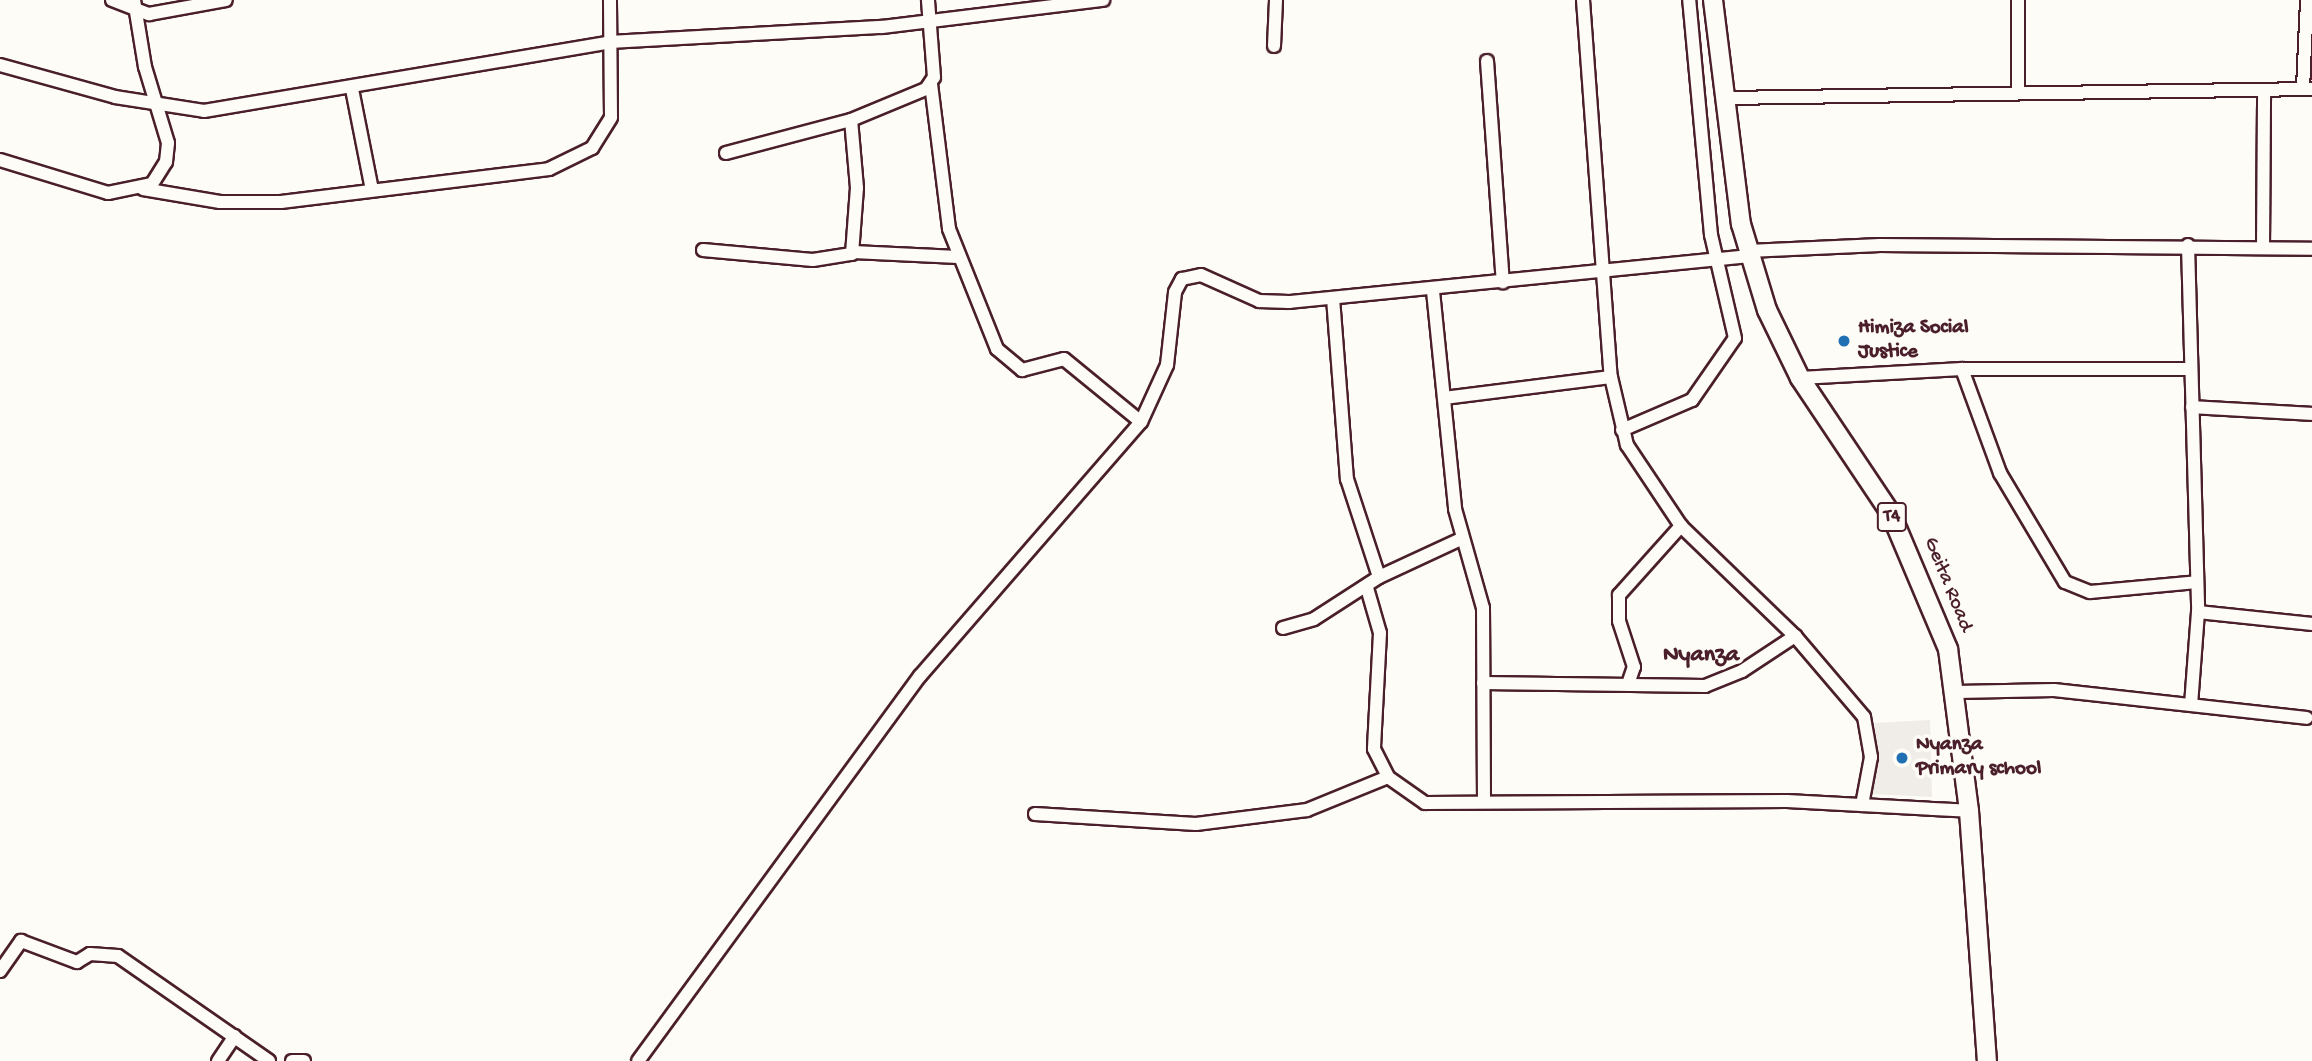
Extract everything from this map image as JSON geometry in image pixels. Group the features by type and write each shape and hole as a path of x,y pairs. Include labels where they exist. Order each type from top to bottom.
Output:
{"highway":[{"name":"Geita Road","path":"1713,0 1749,254 1800,378 1916,562 1957,692 1969,811 1987,1061"}],"street":[{"path":"111,0 135,6 226,0"},
{"path":"0,160 94,191 144,189 220,202 530,174 592,148 611,117 610,0"},
{"path":"929,0 931,84 957,257 983,326 1011,365 1028,370 1064,359 1141,422"},
{"path":"0,65 161,106 204,111 352,89 611,42 930,21 1103,0"},
{"path":"1274,46 1276,0"},
{"path":"1583,0 1611,377 1622,430 1642,474 1681,526 1795,636 1864,717 1871,757 1862,804"},
{"path":"1622,430 1692,400 1732,345 1736,333 1716,260 1689,0"},
{"path":"2018,0 2018,90"},
{"path":"1726,99 2018,90 2307,89 2307,0"},
{"path":"135,6 145,66 161,106 166,162 144,189"},
{"path":"1487,61 1503,282"},
{"path":"726,153 851,120 931,84"},
{"path":"352,89 372,190"},
{"path":"2263,247 2264,90"},
{"path":"851,120 854,252"},
{"path":"2188,245 2188,369 2192,407 2198,612 2191,705"},
{"path":"638,1061 920,676 1141,422 1167,365 1175,292 1182,279 1201,275 1259,300 1333,298 1433,290 1716,260 1749,254 2188,245 2312,249"},
{"path":"703,250 813,260 854,252 957,257"},
{"path":"1433,290 1461,539 1483,608 1484,800"},
{"path":"1333,298 1347,479 1380,577"},
{"path":"1800,378 1962,369 2188,369"},
{"path":"1962,369 2000,473 2065,582 2090,592 2197,582"},
{"path":"1444,398 1611,377"},
{"path":"2192,407 2312,414"},
{"path":"1628,684 1634,667 1619,621 1619,595 1681,526"},
{"path":"1283,628 1314,619 1367,588 1380,577 1461,539"},
{"path":"1367,588 1380,634 1374,749 1388,777 1434,806 1484,800 1862,804 1969,811"},
{"path":"2198,612 2312,624"},
{"path":"1483,683 1712,684 1795,636"},
{"path":"1957,692 2054,690 2306,718"},
{"path":"1035,814 1196,824 1334,804 1388,777"},
{"path":"0,971 6,949 21,941 77,962 90,954 118,956 269,1061"},
{"path":"218,1061 235,1036"},
{"path":"292,1061 304,1061"}],"shaded area":[{"name":"Nyanza Primary school","path":"1930,720 1932,797 1871,794 1875,723"}],"place":[{"name":"Himiza Social Justice","path":"1844,341"},
{"name":"Nyanza Primary school","path":"1902,758"}],"district":[{"name":"Nyanza","path":"1701,656"}]}
